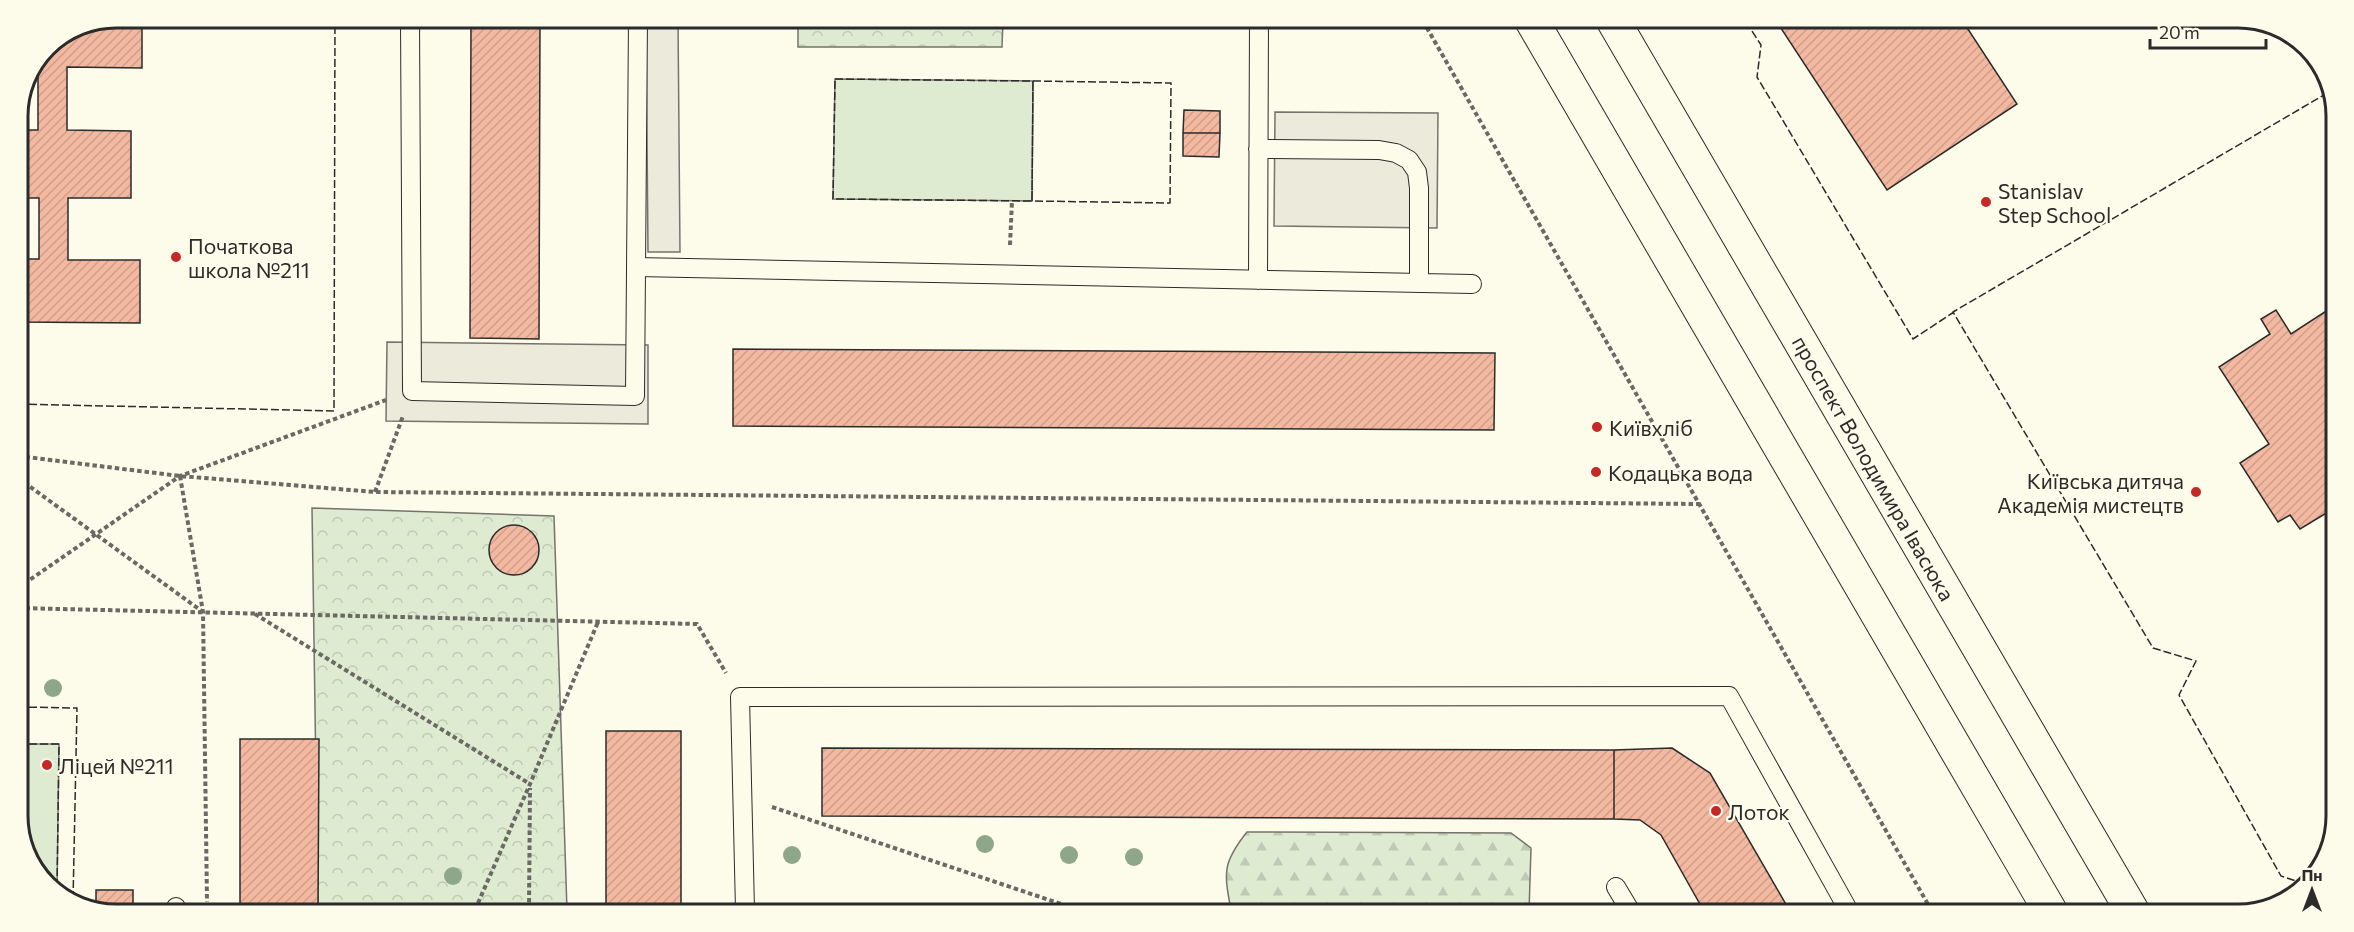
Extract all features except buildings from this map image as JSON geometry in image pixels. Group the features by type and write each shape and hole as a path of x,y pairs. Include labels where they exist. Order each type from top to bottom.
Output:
{"main road":[{"path":"1538,29 2046,904"},
{"name":"проспект Володимира Івасюка","path":"1618,29 2128,904"}],"lane":[{"path":"410,29 412,391 635,396 638,29"},
{"path":"1258,280 1259,29"},
{"path":"1258,149 1379,150 1396,153 1410,160 1417,172 1419,188 1419,283"},
{"path":"636,267 1472,284"},
{"path":"745,904 740,697 1729,696 1845,904"},
{"path":"1617,887 1627,904"}],"path":[{"path":"1428,29 1928,904"},
{"path":"1008,275 1012,201"},
{"path":"29,581 180,476 412,391"},
{"path":"375,492 412,391"},
{"path":"29,457 180,476 375,492 1699,504"},
{"path":"180,476 203,612 207,904"},
{"path":"29,486 203,612"},
{"path":"29,608 697,624 740,697"},
{"path":"254,613 530,784"},
{"path":"478,904 598,622"},
{"path":"529,904 530,784"},
{"path":"743,798 1061,904"}],"green space":[{"path":"798,29 1003,29 1002,47 798,47"},
{"path":"835,79 1033,81 1032,201 833,199"},
{"path":"312,508 554,516 567,904 318,904"},
{"path":"29,744 59,744 57,880 40,860 30,833"},
{"path":"1247,832 1511,833 1531,848 1529,904 1230,904 1227,869 1239,843"}],"shaded area":[{"path":"646,29 678,29 680,252 648,252"},
{"path":"1275,112 1438,113 1437,228 1274,226"},
{"path":"387,342 648,345 648,424 386,421"}],"fence":[{"path":"29,404 334,411 335,29"},
{"path":"1751,29 1761,45 1757,77 1913,339 1954,312"},
{"path":"835,79 1033,81 1032,201 833,199 835,79"},
{"path":"1033,81 1171,83 1170,203 1032,201 1033,81"},
{"path":"2282,876 2179,695 2196,661 2153,648 1953,312 2323,95"},
{"path":"29,707 77,708 73,892"},
{"path":"29,744 59,744 57,880"}],"place":[{"name":"Stanislav Step School","path":"1986,202"},
{"name":"Початкова школа №211","path":"176,257"},
{"name":"Київхліб","path":"1597,427"},
{"name":"Кодацька вода","path":"1596,472"},
{"name":"Київська дитяча Академія мистецтв","path":"2196,492"},
{"name":"Ліцей №211","path":"47,765"},
{"name":"Лоток","path":"1716,811"}]}
